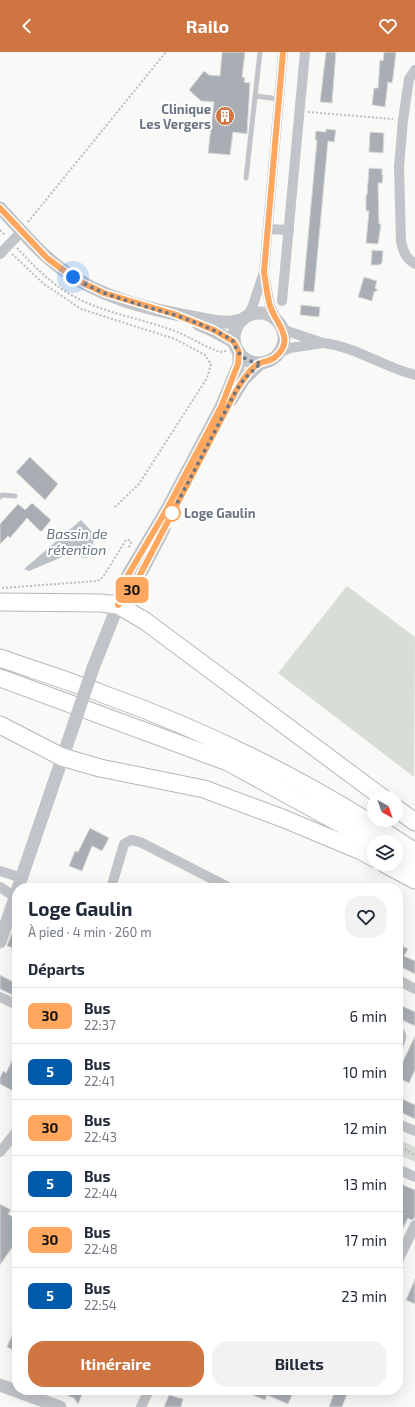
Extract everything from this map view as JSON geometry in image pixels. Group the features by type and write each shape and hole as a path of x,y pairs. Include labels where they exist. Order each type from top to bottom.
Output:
{"highway":[{"path":"0,602 100,603 118,605 145,622 374,791"},
{"path":"0,658 111,697 190,729 240,752 293,779 348,810 415,852"},
{"path":"0,678 228,762 367,838"},
{"path":"0,725 62,757 100,768 204,789 282,818 367,854"},
{"path":"403,813 415,822"},
{"path":"403,861 415,869"},
{"path":"398,871 415,880"}],"street":[{"path":"20,883 93,668 118,605 121,589 167,509 221,407 238,364 236,330 253,305 264,272 283,52"},
{"path":"282,301 305,52"},
{"path":"415,70 409,79 403,120 399,167 401,242 403,251 407,258 415,264"},
{"path":"0,208 47,258 83,283 104,293 174,314 214,330 237,347 248,361 261,363"},
{"path":"268,229 289,230"},
{"path":"3,251 22,230"},
{"path":"118,605 130,594 236,391 244,379 261,363 273,359 280,352 284,344 280,324 270,306 264,272"},
{"path":"174,314 225,322 260,313 272,316 290,332 324,343 348,348 415,375"},
{"path":"280,352 290,348 324,343"},
{"path":"112,883 124,844 131,840 140,842 220,883"},
{"path":"0,871 12,883"},
{"path":"0,887 12,888"},
{"path":"0,942 12,907"},
{"path":"403,983 415,989"},
{"path":"0,997 12,1003"},
{"path":"403,1126 415,1131"},
{"path":"0,1152 12,1137"},
{"path":"403,1171 415,1177"},
{"path":"403,1250 415,1225"},
{"path":"0,1385 12,1389"},
{"path":"27,1395 60,1407"},
{"path":"141,1407 147,1395"}],"lane":[{"path":"246,178 260,52"},
{"path":"255,96 279,99"},
{"path":"0,497 2,495 15,496"}],"path":[{"path":"22,230 166,52"},
{"path":"300,111 403,120"},
{"path":"3,251 44,284 81,309 175,338 205,355 211,364 207,378 139,484 114,508"},
{"path":"0,588 97,581 103,577 126,540 130,540 131,544 126,555"},
{"path":"403,1147 415,1155"}],"shaded area":[{"path":"347,586 415,637 414,777 278,673"},
{"path":"403,1141 415,1147 415,1162 403,1156"}],"water":[{"name":"Bassin de rétention","path":"81,520 96,536 87,558 67,555 29,571 24,569"}],"building":[{"name":"Clinique Les Vergers","path":"222,52 245,52 242,77 245,78 244,82 250,83 247,134 233,132 230,155 208,153 214,102 201,101 189,90 204,71 209,75 220,76"},
{"path":"326,52 336,52 332,103 320,102"},
{"path":"384,52 396,52 392,83 388,82 385,107 372,105 374,88 378,88 380,60 383,61"},
{"path":"326,129 336,130 334,142 328,141 314,292 303,291 317,140 315,140 316,131 326,132"},
{"path":"370,132 384,133 383,153 369,152"},
{"path":"369,168 382,169 383,175 382,183 378,183 379,224 381,224 378,244 366,243 369,211 366,211 366,195"},
{"path":"372,250 383,251 382,263 379,265 371,265"},
{"path":"364,277 377,281 375,288 378,290 374,292 372,301 358,297"},
{"path":"301,305 320,307 319,317 300,315"},
{"path":"30,457 58,484 45,500 16,472"},
{"path":"32,503 51,520 42,531 40,531 27,518 10,538 8,536 0,544 0,524 18,504 25,510"},
{"path":"90,828 109,838 102,851 92,846 82,871 69,866 75,851 78,852"},
{"path":"12,932 12,948 7,946"},
{"path":"403,946 408,949 404,956 415,961 415,974 403,968"},
{"path":"0,975 12,981 12,995 0,989"},
{"path":"403,1006 415,1012 415,1026 403,1020"},
{"path":"415,1036 415,1070 409,1083 403,1080 403,1061"},
{"path":"12,1061 12,1090 0,1084 0,1078 3,1071 6,1073"},
{"path":"403,1099 415,1105 415,1119 403,1113"},
{"path":"403,1185 415,1190 415,1216 414,1219 411,1220 408,1218 403,1228"},
{"path":"0,1204 11,1210 8,1214 12,1217 12,1247 0,1265"},
{"path":"415,1279 415,1304 406,1300"},
{"path":"12,1336 12,1350 7,1347"},
{"path":"82,1395 78,1404 74,1398 68,1396"},
{"path":"169,1395 183,1399 181,1407 164,1407"},
{"path":"252,1395 267,1395 265,1400"},
{"path":"267,1395 292,1395 288,1404"},
{"path":"333,1395 347,1395 342,1407 329,1407"}],"bus line":[{"name":"30","path":"0,208 47,258 83,283 104,293 174,314 214,330 234,342 239,352 235,374 221,407 167,509 128,575 121,589 118,605 130,594 236,391 253,369 261,363 267,362 278,355 284,344 284,331 270,306 264,272 283,52"}],"place":[{"name":"Clinique Les Vergers","path":"225,116"},
{"name":"Loge Gaulin","path":"172,513"}],"route":[{"path":"73,277 104,293 174,314 214,330 234,342 239,352 248,361 261,363 244,379 236,391 172,513"}]}
